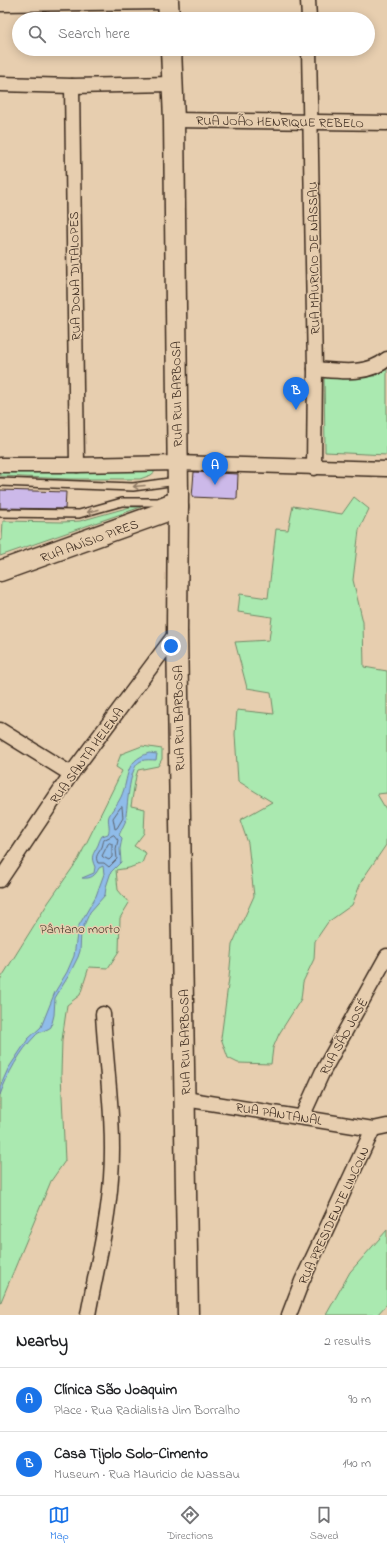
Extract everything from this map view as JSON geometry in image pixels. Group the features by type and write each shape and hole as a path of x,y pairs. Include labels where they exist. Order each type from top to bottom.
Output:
{"street":[{"path":"308,0 309,12"},
{"path":"7,3 169,7"},
{"name":"RUA RUI BARBOSA","path":"171,56 174,120 178,486 177,632 188,1315"},
{"name":"RUA MAURICIO DE NASSAU","path":"309,56 315,370 314,468"},
{"path":"0,84 72,86 172,84"},
{"name":"RUA DONA DITALOPES","path":"72,86 76,465"},
{"name":"RUA JOÃO HENRIQUE REBELO","path":"174,120 387,123"},
{"path":"315,370 369,370 379,366 387,359"},
{"path":"0,465 76,465 178,486 314,468 387,469"},
{"name":"RUA ANÍSIO PIRES","path":"0,572 156,509 178,486"},
{"name":"RUA SANTA HELENA","path":"0,880 71,774 177,632"},
{"path":"1,732 71,774"},
{"name":"RUA SÃO JOSÉ","path":"302,1117 322,1073 387,956"},
{"path":"88,1315 105,1221 111,1176 111,1116 103,1014"},
{"name":"RUA PANTANAL","path":"185,1098 373,1129"},
{"path":"373,1129 387,1126"},
{"name":"RUA PRESIDENTE LINCOLN","path":"289,1315 302,1281 373,1129"}],"lane":[{"path":"0,482 132,487 178,486"},
{"path":"0,513 79,514 122,502 156,509"}],"green space":[{"path":"387,367 387,455 325,452 324,375 375,376"},
{"path":"164,464 151,475 140,479 70,479 0,476 0,466"},
{"path":"354,497 369,509 359,530 353,580 363,622 364,667 387,671 387,793 377,794 387,811 386,845 362,880 352,905 328,922 315,941 314,959 303,982 301,999 279,1034 273,1048 271,1064 238,1063 228,1058 221,1038 232,945 254,896 248,843 240,820 272,802 238,781 235,734 237,710 274,714 271,692 247,688 235,642 269,640 272,617 238,612 240,594 268,598 276,529 288,530 293,506 342,514"},
{"path":"130,507 141,507 0,556 0,540 2,540 3,521 80,521"},
{"name":"Pântano morto","path":"142,746 162,749 162,759 158,766 138,770 131,806 145,809 144,833 134,846 146,853 142,863 129,868 116,870 118,890 129,903 120,918 119,951 108,968 89,967 80,995 67,1005 62,1040 61,1074 65,1161 51,1181 0,1304 0,980 48,903 78,860 122,771 116,767 121,754"},
{"path":"387,1230 387,1304 377,1315 326,1315 350,1272"}],"water":[{"path":"149,753 157,754 156,760 141,761 137,764 132,777 128,794 127,818 119,835 122,838 120,849 121,862 111,872 105,895 90,912 81,932 80,951 78,957 55,998 54,1015 51,1027 37,1034 29,1042 10,1071 0,1095 0,1087 8,1069 28,1039 41,1027 55,992 67,972 74,956 78,927 96,896 104,874 103,866 99,868 92,876 82,878 94,873 95,867 93,856 102,836 108,834 109,816 121,797 131,766 135,761"}],"building":[{"path":"194,472 238,474 237,499 192,497"},
{"path":"0,490 66,492 65,509 0,508"}],"place":[{"name":"Casa Tijolo Solo-Cimento","path":"296,410"},
{"name":"Clínica São Joaquim","path":"215,485"}]}
